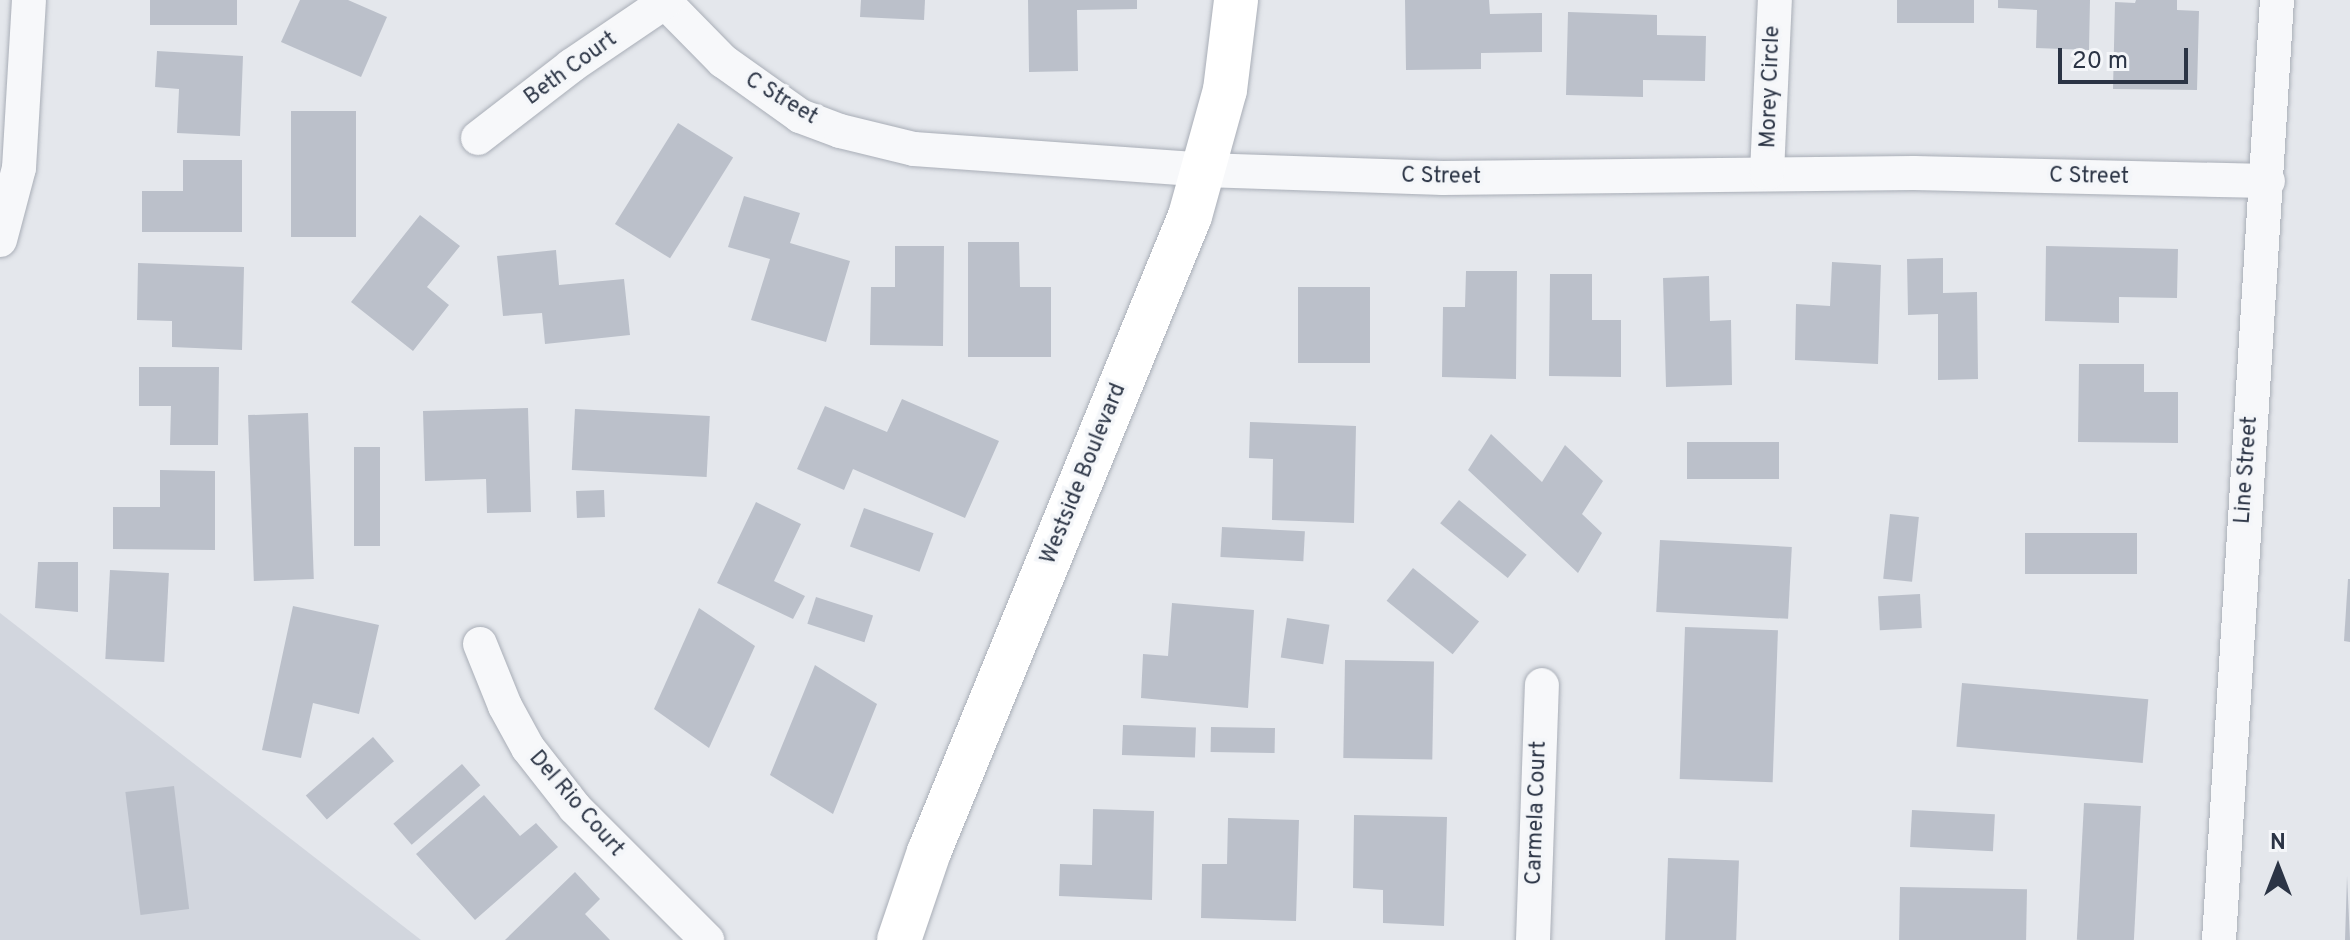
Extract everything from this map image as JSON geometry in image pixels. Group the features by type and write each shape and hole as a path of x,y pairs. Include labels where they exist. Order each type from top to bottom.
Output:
{"street":[{"path":"0,240 19,168 29,0"},
{"name":"Westside Boulevard","path":"899,940 929,852 1190,216 1225,90 1236,0"},
{"name":"Morey Circle","path":"1767,173 1775,0"},
{"name":"Line Street","path":"2219,940 2239,567 2268,181 2277,0"},
{"name":"C Street","path":"664,1 723,61 800,116 840,131 928,151 1204,170 1443,178 1767,173 2268,181"},
{"name":"Beth Court","path":"478,138 571,66 664,1"},
{"name":"Del Rio Court","path":"480,644 505,706 528,748 575,808 707,940"},
{"name":"Carmela Court","path":"1533,940 1542,685"}],"shaded area":[{"path":"0,613 421,940 0,940"}],"building":[{"path":"150,0 237,0 237,25 150,25"},
{"path":"300,0 348,0 387,17 361,77 281,42"},
{"path":"861,0 925,0 924,20 860,17"},
{"path":"1028,0 1137,0 1137,9 1077,10 1078,71 1029,72"},
{"path":"1405,0 1489,0 1490,14 1542,13 1542,52 1481,53 1481,69 1406,70"},
{"path":"1897,0 1974,0 1974,23 1897,23"},
{"path":"1998,0 2090,0 2089,50 2036,48 2037,10 1998,8"},
{"path":"2136,0 2177,0 2177,10 2199,11 2197,90 2113,89 2115,2 2135,3"},
{"path":"1568,12 1657,15 1657,35 1706,36 1705,81 1643,80 1643,97 1566,95"},
{"path":"157,51 243,56 240,136 177,133 179,89 155,87"},
{"path":"291,111 356,111 356,237 291,237"},
{"path":"678,123 733,157 670,258 615,224"},
{"path":"183,160 242,160 242,232 142,232 142,191 183,191"},
{"path":"744,196 800,213 790,243 850,261 826,342 751,320 770,259 728,247"},
{"path":"420,215 460,246 427,287 449,305 413,351 351,302"},
{"path":"968,242 1019,242 1020,287 1051,287 1051,357 968,357"},
{"path":"895,246 944,246 943,346 870,345 871,287 895,287"},
{"path":"2046,246 2178,249 2177,298 2119,297 2119,323 2045,321"},
{"path":"556,250 559,285 624,279 630,335 545,344 542,313 503,316 497,256"},
{"path":"1943,258 1943,293 1977,292 1978,379 1938,380 1938,314 1908,315 1907,259"},
{"path":"1832,262 1881,265 1878,364 1795,360 1796,304 1830,306"},
{"path":"138,263 244,267 242,350 172,347 172,321 137,320"},
{"path":"1466,271 1517,271 1516,379 1442,377 1443,307 1465,307"},
{"path":"1550,274 1592,274 1592,320 1621,320 1621,377 1549,376"},
{"path":"1709,276 1710,321 1731,320 1732,385 1666,387 1663,278"},
{"path":"1298,287 1370,287 1370,363 1298,363"},
{"path":"2079,364 2144,364 2144,392 2178,392 2178,443 2078,442"},
{"path":"139,367 219,367 218,445 170,445 171,406 139,406"},
{"path":"902,399 999,441 965,518 853,469 844,490 797,469 825,406 887,432"},
{"path":"528,408 531,512 487,513 486,479 425,481 423,411"},
{"path":"575,409 710,416 707,477 572,470"},
{"path":"308,413 314,579 254,581 248,415"},
{"path":"1250,422 1356,426 1354,523 1272,520 1273,459 1249,458"},
{"path":"1491,434 1542,482 1565,445 1603,481 1582,514 1602,533 1578,573 1468,470"},
{"path":"1687,442 1779,442 1779,479 1687,479"},
{"path":"354,447 380,447 380,546 354,546"},
{"path":"160,470 215,471 215,550 113,549 113,507 160,507"},
{"path":"604,490 605,517 577,518 576,491"},
{"path":"1459,500 1527,555 1508,578 1440,523"},
{"path":"756,502 801,524 774,581 805,596 793,619 717,583"},
{"path":"864,508 934,533 920,572 850,547"},
{"path":"1890,514 1919,517 1912,582 1883,579"},
{"path":"1222,527 1305,531 1303,561 1220,557"},
{"path":"2025,533 2137,533 2137,574 2025,574"},
{"path":"1660,540 1792,547 1788,619 1656,612"},
{"path":"38,562 78,562 78,612 35,608"},
{"path":"1413,568 1479,621 1453,654 1387,601"},
{"path":"110,570 169,573 164,662 105,659"},
{"path":"2350,579 2350,642 2344,641"},
{"path":"1920,594 1922,628 1880,630 1878,596"},
{"path":"816,597 873,616 864,642 807,624"},
{"path":"1172,603 1254,610 1248,708 1141,698 1143,654 1168,656"},
{"path":"293,606 379,625 359,714 313,703 301,758 262,750"},
{"path":"699,608 755,646 709,748 654,709"},
{"path":"1287,618 1329,625 1323,664 1281,658"},
{"path":"1685,627 1778,630 1773,782 1680,779"},
{"path":"1345,660 1434,662 1432,760 1343,758"},
{"path":"815,665 877,704 833,814 770,775"},
{"path":"1962,683 2148,699 2143,763 1956,747"},
{"path":"1123,725 1196,728 1195,758 1122,755"},
{"path":"1211,727 1275,728 1275,753 1211,752"},
{"path":"373,737 394,761 327,820 306,795"},
{"path":"462,764 480,785 412,845 393,824"},
{"path":"174,786 189,909 140,915 125,792"},
{"path":"484,795 520,836 536,823 558,847 475,920 416,854"},
{"path":"2084,803 2141,806 2134,940 2077,940"},
{"path":"1093,809 1154,811 1152,900 1059,896 1060,864 1092,865"},
{"path":"1912,810 1995,814 1993,851 1910,847"},
{"path":"1354,815 1447,817 1444,926 1383,923 1383,890 1353,888"},
{"path":"1228,818 1299,820 1296,921 1201,918 1202,864 1227,864"},
{"path":"1668,858 1739,860 1736,940 1665,940"},
{"path":"575,872 600,899 585,914 610,940 505,940"},
{"path":"2347,876 2350,940 2345,940"},
{"path":"1900,887 2027,889 2026,940 1899,940"}]}
